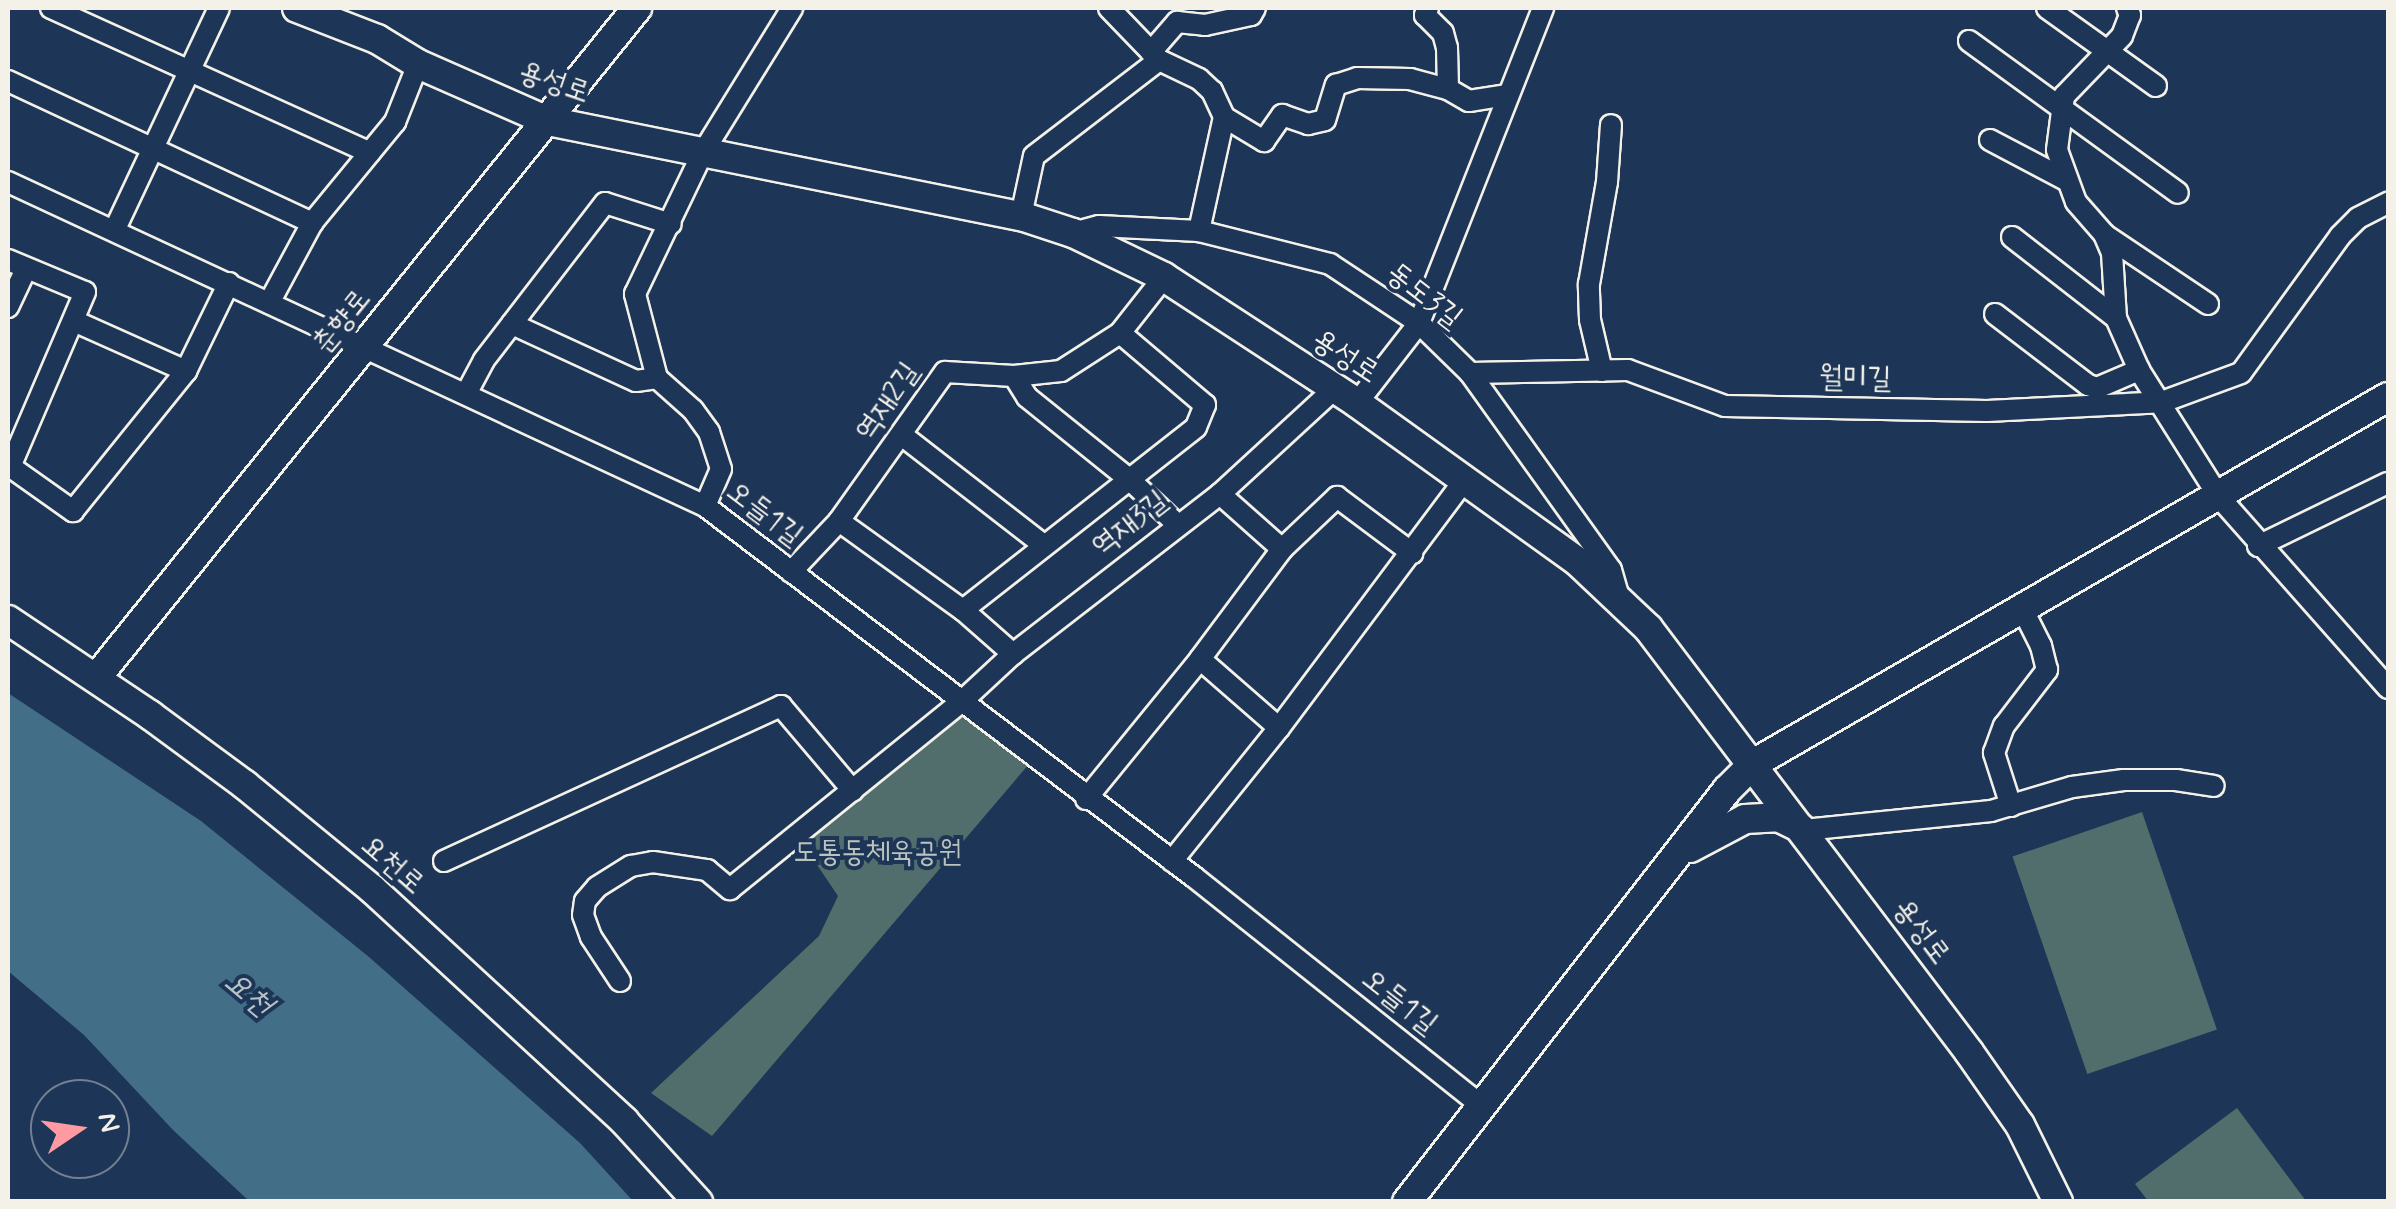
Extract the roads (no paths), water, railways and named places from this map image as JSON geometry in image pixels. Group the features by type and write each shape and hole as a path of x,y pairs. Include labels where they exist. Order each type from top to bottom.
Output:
{"street":[{"path":"51,8 370,153"},
{"path":"116,229 219,8"},
{"name":"용성로","path":"298,8 377,39 418,64 548,121 1021,216 1073,233 1164,277 1346,396 1466,478 1619,598 1648,628 1804,830 2020,1124 2058,1202"},
{"name":"춘향로","path":"98,677 637,8"},
{"path":"704,506 721,468 709,432 693,410 657,378 635,294 702,154 792,8"},
{"path":"1109,8 1155,56 1200,78 1212,91 1224,117 1264,141 1282,115 1308,124 1325,120 1336,85 1357,78 1410,79 1469,101 1505,95"},
{"path":"1021,216 1034,156 1155,56 1177,22 1205,24 1251,15 1255,8"},
{"path":"1428,8 1425,15 1443,32 1447,48 1448,90"},
{"name":"역재3길","path":"620,981 591,937 583,915 585,901 597,887 631,866 653,862 706,870 730,889 960,704 1013,654 1346,396 1419,322 1542,8"},
{"path":"2047,8 2156,86"},
{"path":"2127,8 2128,25 2064,96 2057,150 2064,179 2076,202 2104,234 2208,304"},
{"path":"1969,41 2178,193"},
{"path":"270,302 312,224 394,122 418,64"},
{"path":"8,82 312,224"},
{"path":"1199,230 1224,117"},
{"path":"1602,370 1590,320 1589,284 1612,125"},
{"path":"1990,140 2064,179"},
{"name":"오들1길","path":"8,182 704,506 960,704 1172,861 1483,1107"},
{"path":"466,394 484,360 606,203 671,224"},
{"name":"월미길","path":"1470,373 1628,370 1725,406 1988,412 2162,402 2241,374 2340,236 2358,218 2388,203"},
{"name":"동도3길","path":"1073,233 1099,226 1199,230 1330,264 1419,322 1470,373 1612,570 1619,598"},
{"path":"2104,234 2115,274 2116,318 2140,370 2219,497 2258,546 2388,688"},
{"path":"2012,237 2116,318"},
{"path":"8,308 17,265 85,292 9,466 73,510 186,371 229,283"},
{"name":"역재2길","path":"791,572 839,521 946,372 1014,376 1061,372 1120,333 1164,277"},
{"path":"1995,314 2097,388 2140,370"},
{"path":"74,321 186,371"},
{"path":"512,324 636,381 657,378"},
{"path":"964,610 1042,544 1196,426 1205,405 1120,333"},
{"path":"1014,376 1027,397 1129,479 1177,524"},
{"path":"1407,1202 1684,851 1727,790 1753,764 2388,397"},
{"path":"903,436 1042,544"},
{"path":"1172,861 1280,728 1466,478"},
{"path":"2258,546 2388,482"},
{"path":"1220,494 1282,549"},
{"path":"1086,799 1200,659 1282,549 1337,497 1412,554"},
{"path":"839,521 964,610 1013,654"},
{"path":"2011,806 1994,753 2004,726 2046,670 2042,646 2023,610"},
{"name":"요천로","path":"8,620 98,677 246,785 372,889 585,1084 698,1202"},
{"path":"1200,659 1280,728"},
{"path":"444,861 781,706 853,791"},
{"path":"1684,851 1745,819 1778,817 1804,830 2011,806 2072,787 2124,780 2176,780 2214,786"}],"water":[{"name":"요천","path":"8,693 201,821 369,957 580,1143 633,1201 249,1201 173,1130 130,1084 130,1079 125,1079 84,1035 8,971"}],"park label":[{"name":"도통동체육공원","path":"878,853"}]}
